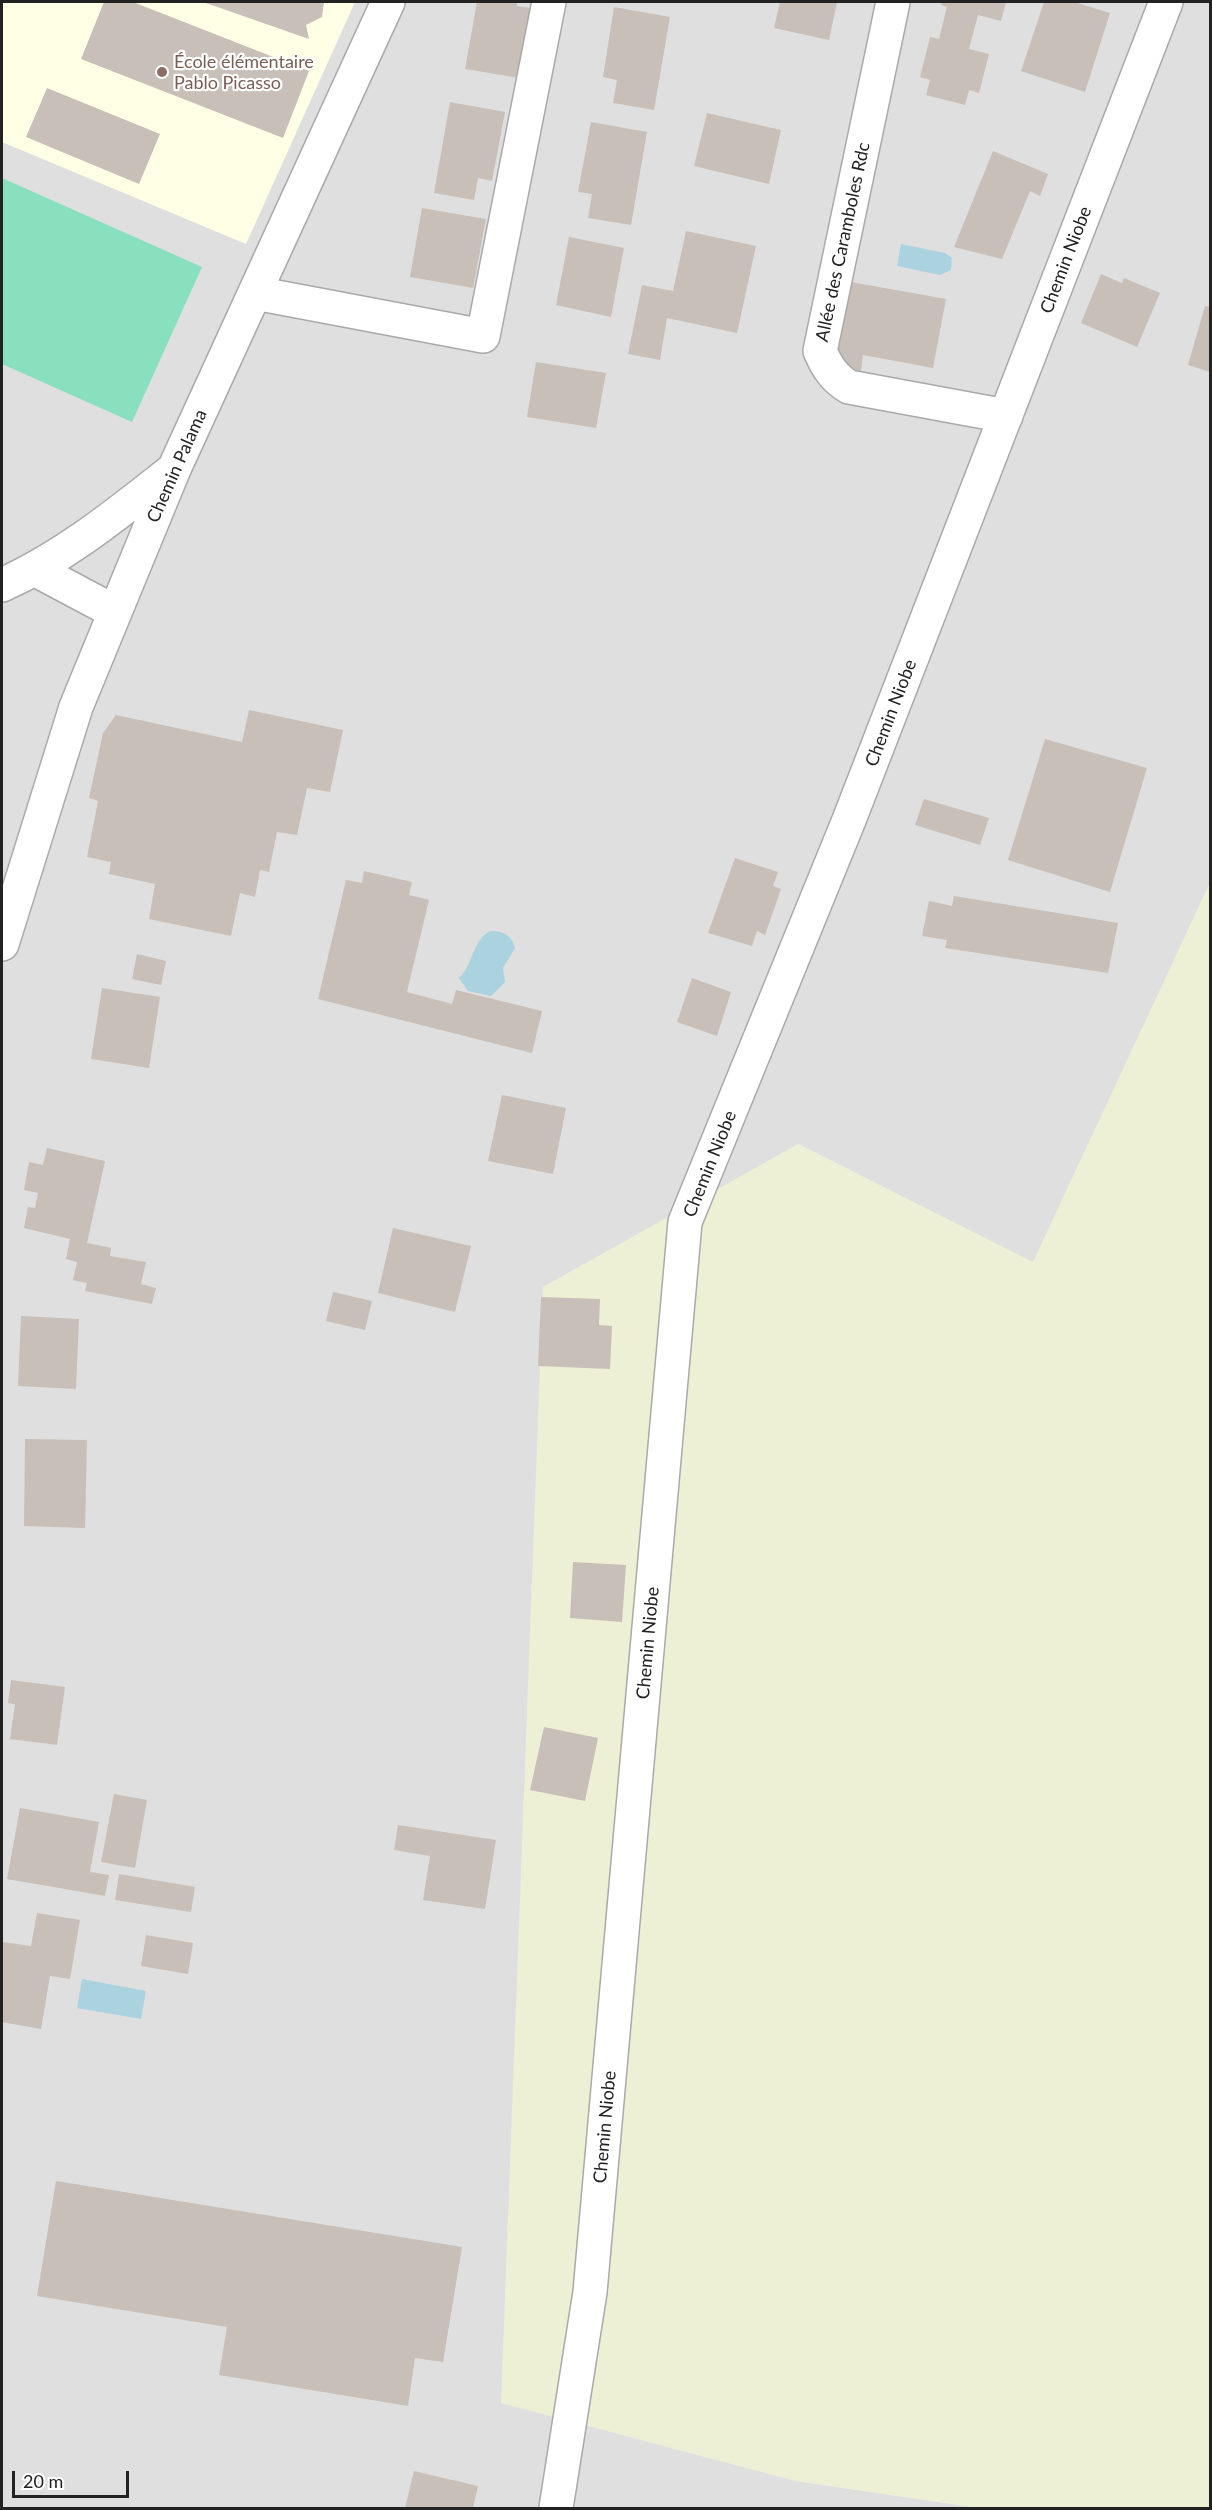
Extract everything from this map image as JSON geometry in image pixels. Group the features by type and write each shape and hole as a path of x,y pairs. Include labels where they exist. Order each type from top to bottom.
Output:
{"street":[{"name":"Chemin Palama","path":"2,945 76,707 174,469 388,2"},
{"path":"255,294 483,336 549,2"},
{"name":"Allée des Caramboles Rdc","path":"893,2 820,351 828,368 839,381 849,387 1006,416"},
{"name":"Chemin Niobe","path":"556,2508 591,2292 685,1222 845,831 1166,2"},
{"path":"2,585 36,570 88,537 174,469"},
{"path":"36,570 115,612"}],"shaded area":[{"path":"2,2 1210,2 1210,883 1033,1263 798,1144 501,2402 796,2481 980,2508 2,2508"},
{"name":"École élémentaire Pablo Picasso","path":"2,2 355,2 246,244 2,142"},
{"path":"1210,883 1210,2508 980,2508 796,2481 501,2403 543,1287 798,1144 1033,1262"}],"green space":[{"path":"2,178 202,267 132,422 2,364"}],"water":[{"path":"901,244 945,253 952,258 951,270 940,275 897,266"},
{"path":"491,931 506,935 512,940 515,948 503,968 505,982 491,996 468,991 459,978 464,973 480,939"},
{"path":"82,1979 146,1991 141,2019 77,2008"}],"building":[{"path":"104,2 133,2 309,71 283,138 81,59"},
{"path":"203,2 324,2 322,17 306,25 309,39"},
{"path":"477,2 517,2 517,6 531,8 519,78 465,69"},
{"path":"780,2 837,2 829,40 774,28"},
{"path":"942,2 1006,2 1001,21 978,15 969,49 989,54 979,93 969,90 965,105 926,95 930,80 920,77 930,37 939,39 947,7 941,5"},
{"path":"1044,2 1074,2 1110,13 1085,92 1021,71"},
{"path":"614,7 670,17 654,110 613,103 617,80 603,77"},
{"path":"47,88 160,134 139,184 26,137"},
{"path":"450,102 505,112 492,181 478,178 474,200 434,193"},
{"path":"707,113 781,130 769,184 694,166"},
{"path":"591,122 647,132 631,225 588,218 592,194 578,192"},
{"path":"993,151 1048,174 1040,196 1030,191 1002,259 954,247"},
{"path":"422,208 486,219 473,288 410,277"},
{"path":"686,231 756,246 737,333 667,318 660,360 628,354 642,285 673,291"},
{"path":"569,237 624,248 611,317 556,305"},
{"path":"1101,274 1122,283 1124,278 1160,293 1137,347 1081,323"},
{"path":"851,282 946,299 933,368 863,355 861,371 834,365"},
{"path":"1205,306 1210,307 1210,372 1188,365"},
{"path":"536,362 606,373 596,428 527,417"},
{"path":"249,710 343,730 330,792 307,788 297,835 277,832 269,872 260,870 255,897 240,893 231,936 149,919 155,884 109,874 111,862 87,857 98,801 89,798 103,733 116,715 242,742"},
{"path":"1045,739 1147,768 1110,892 1008,860"},
{"path":"924,799 989,818 980,845 915,825"},
{"path":"735,858 778,872 773,886 781,889 765,935 757,931 752,946 708,933"},
{"path":"364,871 412,882 409,895 429,900 407,992 452,1004 456,990 542,1011 532,1053 318,999 346,880 362,883"},
{"path":"954,896 1118,923 1108,973 945,948 947,940 922,936 929,901 952,906"},
{"path":"137,954 166,961 161,985 132,979"},
{"path":"692,978 731,992 717,1036 677,1022"},
{"path":"102,988 160,997 149,1068 91,1059"},
{"path":"502,1095 566,1108 553,1174 488,1161"},
{"path":"47,1148 105,1161 87,1243 111,1248 110,1256 146,1262 141,1284 156,1288 152,1304 85,1291 87,1283 73,1280 77,1262 66,1259 70,1239 24,1228 28,1207 35,1208 38,1193 24,1190 29,1162 43,1165"},
{"path":"393,1228 471,1246 455,1312 378,1293"},
{"path":"333,1292 372,1301 365,1330 326,1321"},
{"path":"541,1297 600,1299 599,1325 612,1326 610,1369 538,1366"},
{"path":"21,1316 79,1319 76,1389 18,1386"},
{"path":"25,1439 87,1440 85,1528 24,1526"},
{"path":"573,1562 626,1565 622,1622 570,1618"},
{"path":"11,1680 65,1687 57,1745 10,1739 15,1704 8,1703"},
{"path":"544,1727 598,1738 585,1801 530,1790"},
{"path":"114,1794 147,1800 135,1868 101,1862"},
{"path":"20,1808 99,1822 90,1872 109,1875 105,1896 7,1879"},
{"path":"398,1825 496,1840 485,1909 423,1900 430,1856 394,1850"},
{"path":"119,1874 195,1887 191,1912 115,1900"},
{"path":"37,1913 80,1920 70,1979 50,1976 41,2029 2,2022 2,1942 31,1946"},
{"path":"146,1935 193,1943 188,1974 141,1966"},
{"path":"56,2181 462,2247 443,2362 415,2358 408,2406 219,2375 227,2327 37,2296"},
{"path":"414,2471 478,2486 473,2508 405,2508"}],"place":[{"name":"École élémentaire Pablo Picasso","path":"162,72"}]}
